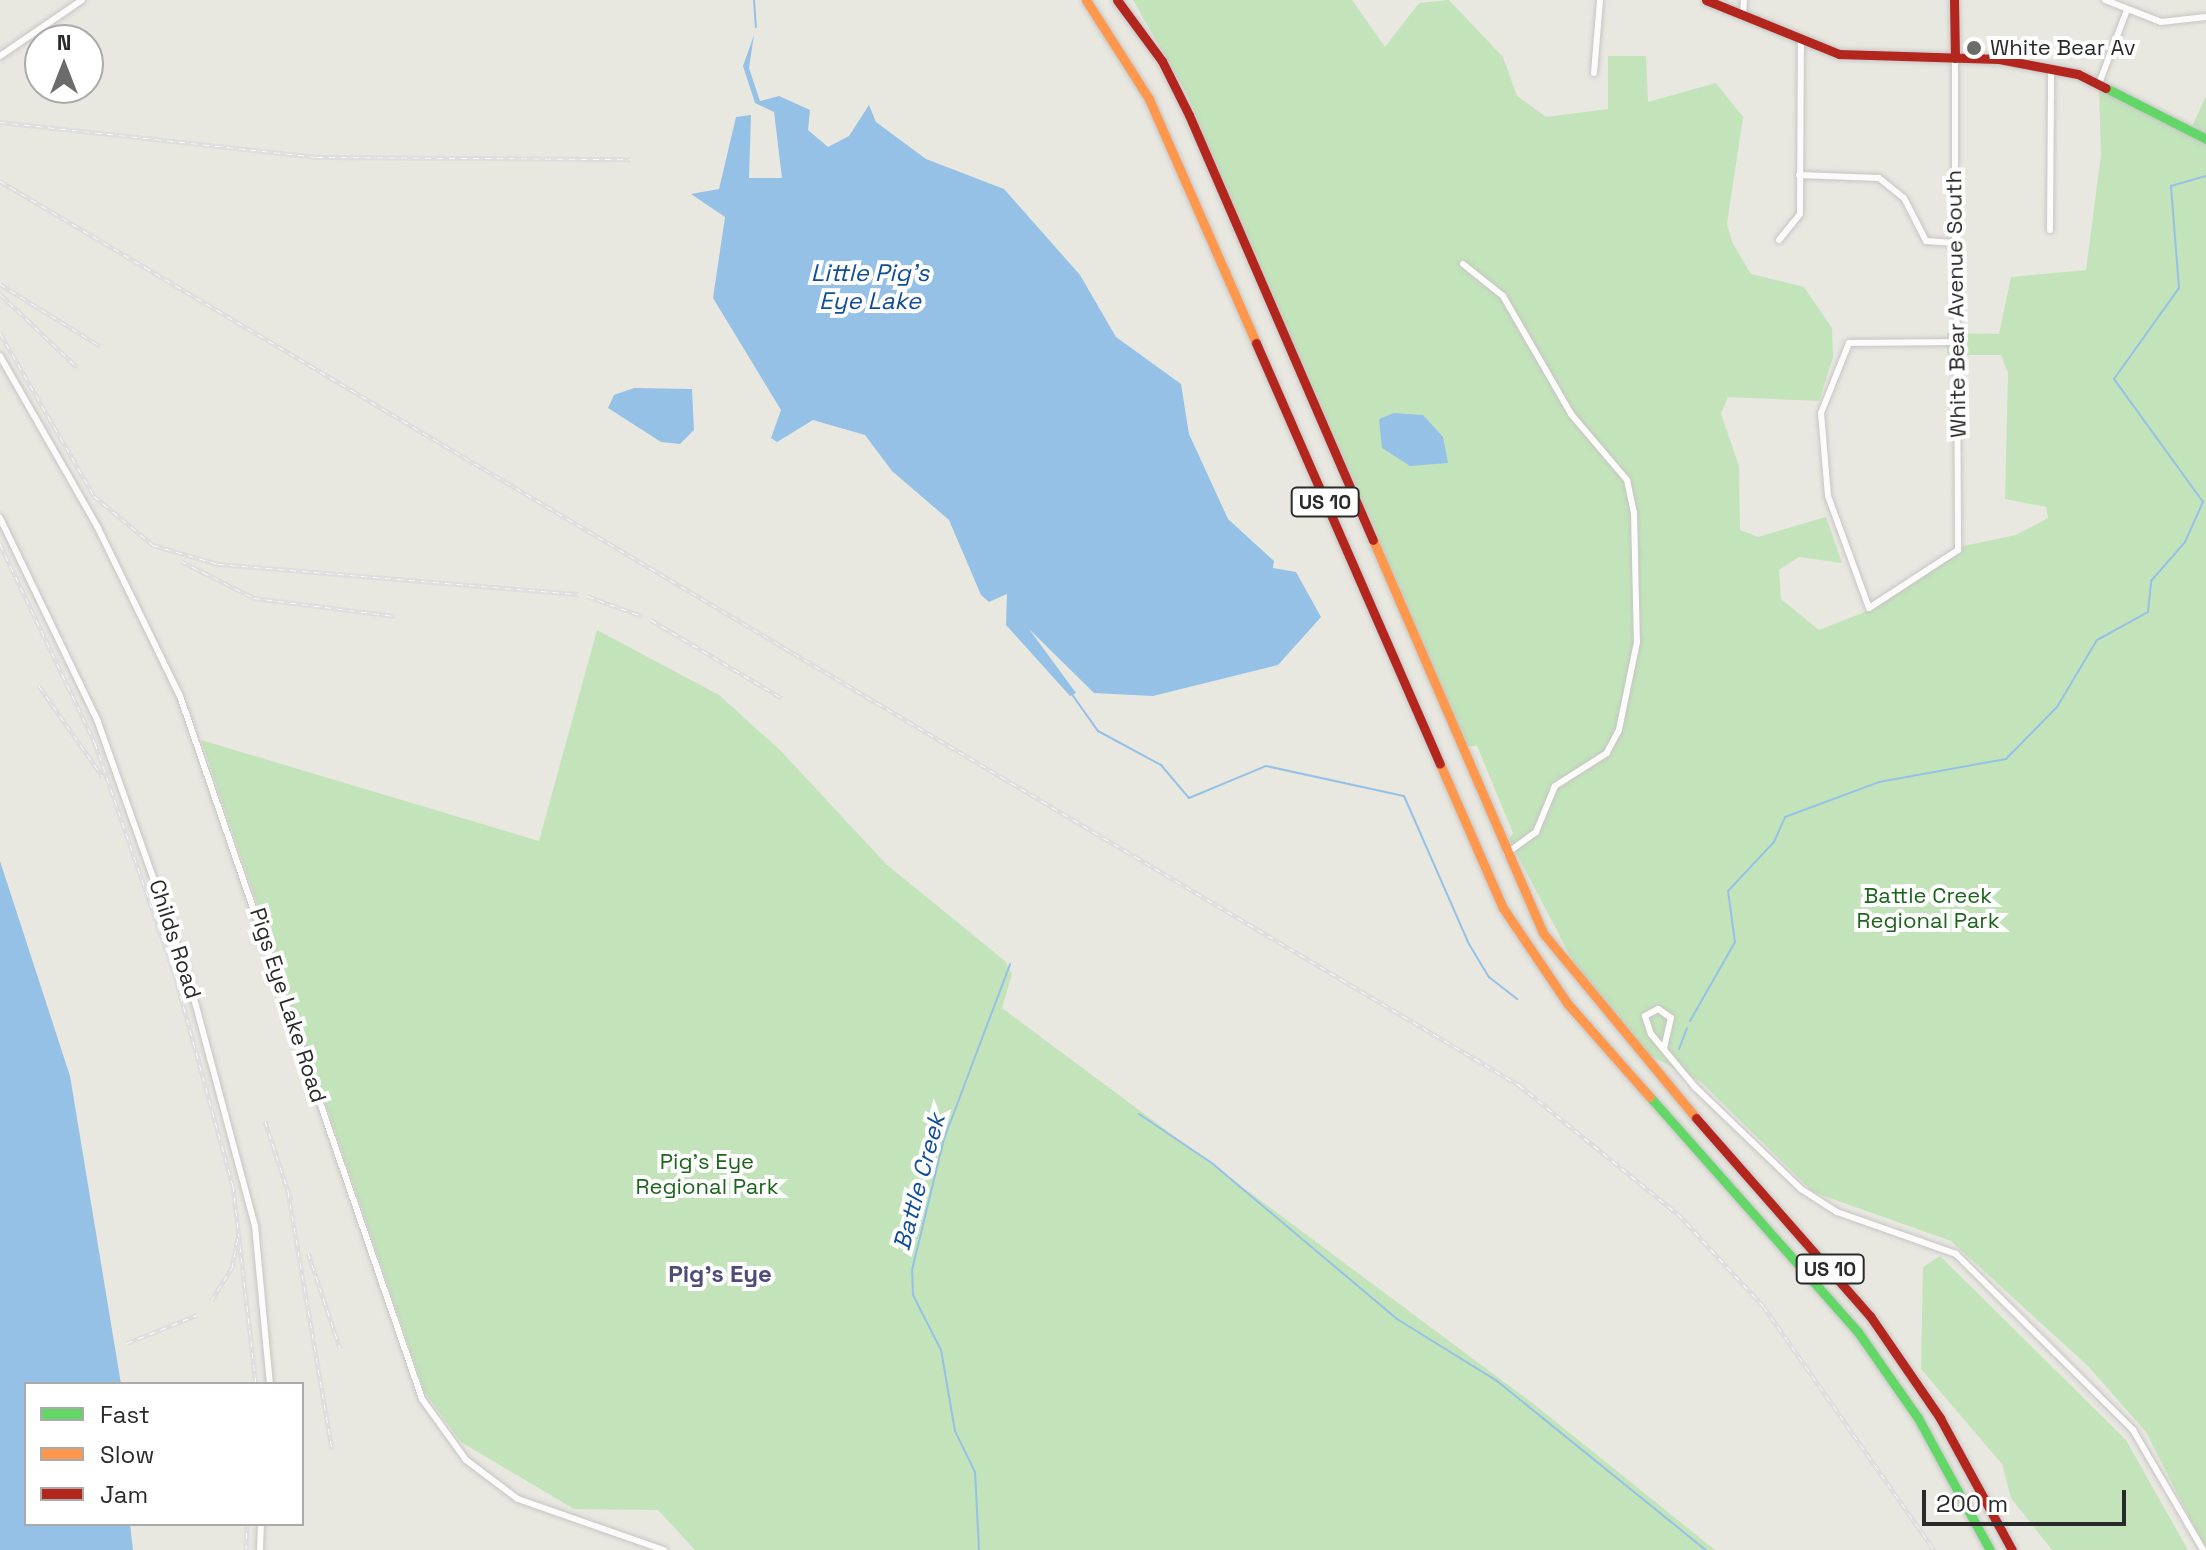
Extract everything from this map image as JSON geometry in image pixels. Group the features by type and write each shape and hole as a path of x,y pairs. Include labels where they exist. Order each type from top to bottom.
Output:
{"main road":[{"name":"US 10","path":"1086,0 1149,99 1485,871 1567,1003 1858,1332 1918,1418 1990,1550"},
{"name":"US 10","path":"1117,0 1183,101 1543,933 1591,999 1870,1316 1940,1418 2012,1550"},
{"path":"1706,0 1801,43 1859,57 1955,58 2051,68 2100,81 2206,139"},
{"path":"1954,0 1955,58"}],"street":[{"path":"0,56 82,0"},
{"path":"1594,73 1600,0"},
{"path":"1743,17 1744,0"},
{"path":"2105,0 2166,22 2206,17"},
{"path":"2100,81 2127,10"},
{"path":"1779,240 1798,222 1801,43"},
{"name":"White Bear Avenue South","path":"1955,58 1955,243 1957,342 1958,550 1869,608 1833,512 1819,444 1821,413 1849,343 1957,342"},
{"path":"2050,230 2051,68"},
{"path":"1799,175 1879,178 1899,192 1926,241 1955,243"},
{"path":"1463,264 1503,296 1571,414 1627,480 1634,513 1637,642 1619,730 1607,753 1555,786 1536,832 1507,853"},
{"name":"Pigs Eye Lake Road","path":"0,356 97,526 180,696 422,1399 466,1460 518,1499 664,1550"},
{"name":"Childs Road","path":"0,518 98,722 188,976 255,1226 270,1382"},
{"path":"1664,1048 1671,1018 1658,1009 1644,1020 1664,1048 1801,1189 1837,1212 1956,1254 2133,1430 2203,1550"},
{"path":"260,1550 261,1526"}],"green space":[{"name":"Battle Creek Regional Park","path":"1133,0 1352,0 1385,47 1419,3 1449,0 1503,57 1517,96 1546,117 1608,109 1608,56 1646,56 1648,102 1716,83 1743,117 1727,224 1732,242 1751,274 1804,287 1832,328 1833,357 1819,401 1728,397 1721,414 1739,466 1740,530 1758,537 1826,517 1842,563 1799,557 1779,570 1781,599 1819,630 1867,611 1964,546 2016,535 2048,518 2046,507 2005,499 2008,373 2001,355 1947,355 1947,333 1999,334 2011,277 2086,270 2101,155 2099,89 2190,131 2206,96 2206,1550 2146,1432 2088,1366 1951,1241 1813,1192 1701,1082 1651,1056 1579,973 1509,839 1513,833 1477,746 1457,746 1267,302 1189,98"},
{"name":"Pig's Eye Regional Park","path":"597,630 719,695 781,751 886,864 1005,961 1012,974 1002,1008 1535,1405 1715,1550 695,1550 658,1510 574,1509 461,1442 425,1393 201,740 539,841"},
{"path":"1940,1256 2126,1440 2188,1550 2052,1550 2011,1498 2002,1464 1921,1369 1923,1267"}],"water":[{"name":"Little Pig's Eye Lake","path":"754,35 749,68 760,101 779,96 810,110 808,130 828,147 849,136 869,105 876,122 926,159 1004,189 1080,275 1116,337 1181,384 1189,434 1228,519 1274,561 1273,568 1296,572 1321,617 1278,665 1153,696 1094,693 1029,629 1076,693 1070,696 1006,625 1007,594 989,602 981,595 949,520 892,471 865,435 813,420 777,442 771,438 781,410 713,298 725,217 691,194 719,189 736,117 751,115 749,178 782,178 774,112 755,103 743,66"},
{"path":"634,388 692,389 694,430 680,444 661,442 608,408 614,395"},
{"path":"1394,413 1423,415 1443,437 1448,463 1410,466 1382,448 1379,419"},
{"path":"0,861 70,1076 121,1382 24,1382 24,1526 130,1526 133,1550 0,1550"}],"waterway":[{"path":"754,0 756,27"},
{"name":"Battle Creek","path":"1690,1021 1735,942 1728,891 1774,842 1785,817 1879,782 2006,759 2057,707 2097,640 2148,612 2151,581 2185,542 2203,502 2114,379 2179,288 2171,186 2206,176"},
{"name":"Battle Creek","path":"1071,693 1098,731 1161,765 1189,798 1266,766 1404,796 1469,944 1489,977 1517,999"},
{"name":"Battle Creek","path":"979,1550 975,1472 955,1431 941,1350 913,1295 912,1270 944,1139 1010,964"},
{"name":"Battle Creek","path":"1679,1049 1687,1028"},
{"path":"1139,1114 1213,1164 1397,1319 1497,1381 1706,1550"}],"railway":[{"path":"0,122 317,157 631,159"},
{"path":"0,181 1519,1085 1678,1214 1764,1307 1934,1550"},
{"path":"0,284 100,346"},
{"path":"0,294 77,367"},
{"path":"0,333 94,496 153,545 218,564 579,594"},
{"path":"0,544 95,743 174,972 233,1186 256,1382"},
{"path":"181,561 254,598 395,616"},
{"path":"587,596 642,616"},
{"path":"651,620 782,698"},
{"path":"39,686 103,777"},
{"path":"265,1121 291,1200"},
{"path":"288,1192 332,1449"},
{"path":"211,1301 232,1268 238,1236"},
{"path":"308,1253 340,1348"},
{"path":"127,1343 197,1315"},
{"path":"246,1550 247,1526"}],"traffic: fast":[{"path":"2106,88 2206,139"},
{"path":"1650,1097 1858,1332 1918,1418 1990,1550"}],"traffic: slow":[{"path":"1086,0 1149,99 1256,343"},
{"path":"1373,540 1543,933 1696,1118"},
{"path":"1440,764 1503,908 1567,1003 1650,1097"}],"traffic: jam":[{"path":"1117,0 1162,61 1189,115 1373,540"},
{"path":"1706,0 1839,54 1999,59 2078,74 2106,88"},
{"path":"1954,0 1955,58"},
{"path":"1256,343 1440,764"},
{"path":"1696,1118 1870,1316 1940,1418 2012,1550"}],"place":[{"name":"White Bear Av","path":"1974,48"}],"district":[{"name":"Pig's Eye","path":"720,1274"}]}
